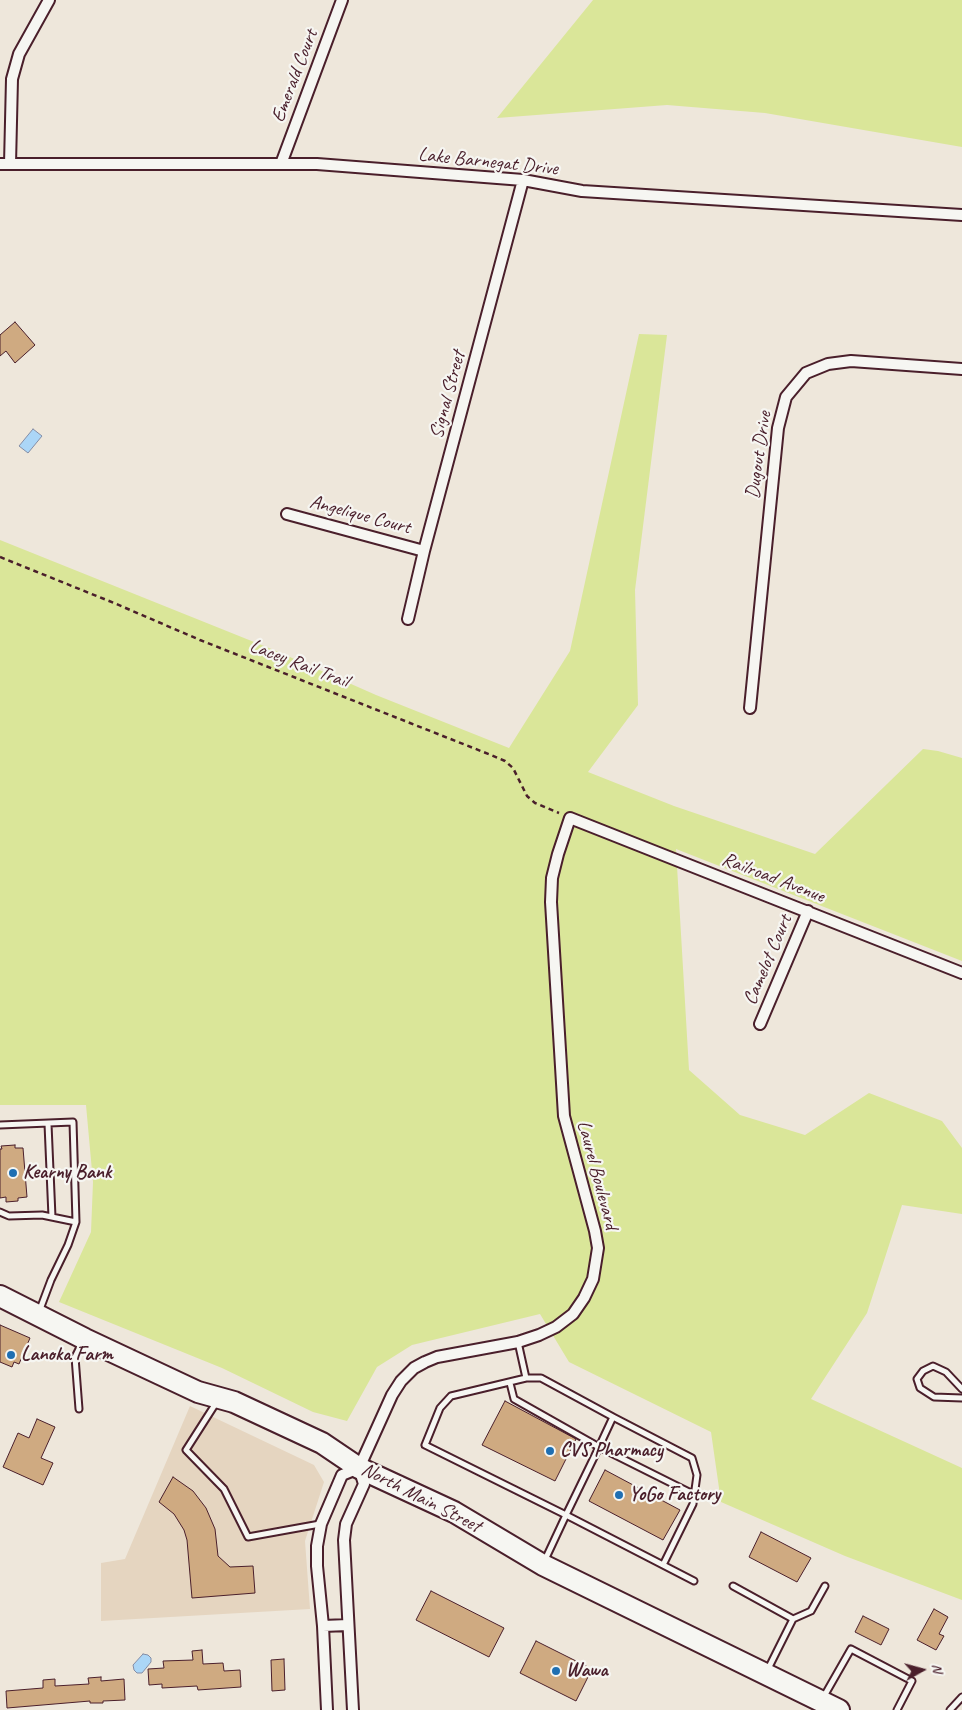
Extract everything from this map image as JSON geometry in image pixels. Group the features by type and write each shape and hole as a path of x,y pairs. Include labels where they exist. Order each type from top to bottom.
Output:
{"highway":[{"name":"North Main Street","path":"0,1296 85,1339 198,1392 234,1402 322,1443 359,1468 454,1512 543,1565 830,1706"}],"street":[{"path":"5,164 12,78 19,54 49,0"},
{"name":"Emerald Court","path":"280,164 342,0"},
{"name":"Lake Barnegat Drive","path":"5,164 317,164 523,180 582,191 962,215"},
{"name":"Signal Street","path":"408,619 424,551 523,180"},
{"name":"Dugout Drive","path":"750,708 778,428 786,396 806,373 828,364 851,361 962,369"},
{"name":"Angelique Court","path":"287,514 424,551"},
{"name":"Railroad Avenue","path":"570,818 962,973"},
{"name":"Laurel Boulevard","path":"353,1710 344,1540 346,1524 364,1484 359,1468 392,1395 401,1381 414,1368 436,1357 518,1342 556,1327 573,1314 584,1298 593,1279 597,1263 598,1248 595,1231 569,1141 561,1090 551,902 552,878 570,818"},
{"name":"Camelot Court","path":"760,1024 808,911"},
{"path":"327,1710 317,1546 321,1524 342,1475 359,1468"},
{"path":"323,1626 348,1625"}],"lane":[{"path":"0,1125 73,1122 76,1222 38,1315"},
{"path":"48,1124 52,1217"},
{"path":"0,1212 9,1216 42,1215 76,1222"},
{"path":"79,1409 75,1356 85,1339"},
{"path":"518,1342 526,1378"},
{"path":"962,1389 946,1372 933,1366 923,1371 918,1379 920,1388 934,1397 962,1398"},
{"path":"662,1565 694,1504 697,1475 692,1458 541,1378 526,1378 451,1396 440,1408 425,1445 566,1515 662,1565 694,1581"},
{"path":"510,1383 514,1399 599,1447 695,1494"},
{"path":"219,1398 186,1450 224,1489 248,1537 321,1524"},
{"path":"543,1565 614,1417"},
{"path":"733,1586 793,1619"},
{"path":"766,1674 793,1619 811,1611 825,1586"},
{"path":"830,1706 851,1649 912,1681 897,1710"},
{"path":"950,1710 962,1697"}],"path":[{"name":"Lacey Rail Trail","path":"0,557 200,640 505,761 513,768 527,796 535,804 570,818"}],"shaded area":[{"path":"190,1406 314,1465 324,1482 305,1541 310,1609 101,1621 101,1563 125,1559"}],"green space":[{"path":"593,0 962,0 962,147 765,113 667,105 497,118"},
{"path":"639,334 667,335 635,590 638,705 588,772 674,806 815,854 923,749 962,758 962,961 676,849 689,1070 740,1115 805,1135 869,1093 942,1121 962,1148 962,1214 902,1205 867,1313 811,1399 962,1468 962,1600 845,1556 721,1502 711,1432 569,1362 540,1314 412,1345 377,1367 347,1421 313,1412 222,1368 59,1302 91,1232 93,1182 86,1105 0,1105 0,540 274,650 376,695 509,748 570,651"}],"water":[{"path":"33,429 42,436 28,453 19,446"},
{"path":"143,1654 151,1658 151,1662 142,1673 137,1673 133,1665"}],"building":[{"path":"15,322 35,345 15,363 6,351 0,356 0,335"},
{"name":"Kearny Bank","path":"15,1145 15,1148 23,1148 27,1197 18,1198 18,1201 6,1202 6,1197 0,1198 0,1149 2,1149 1,1146"},
{"name":"Lanoka Farm","path":"0,1325 30,1338 19,1364 14,1362 12,1367 0,1362"},
{"path":"505,1401 576,1439 555,1481 482,1445"},
{"path":"37,1419 55,1427 41,1458 53,1463 43,1485 3,1467 18,1433 29,1438"},
{"path":"605,1470 680,1510 663,1540 589,1501"},
{"path":"173,1477 193,1491 206,1508 215,1529 218,1556 230,1567 253,1566 255,1593 192,1598 187,1540 184,1530 174,1514 159,1502"},
{"path":"761,1532 811,1558 797,1582 749,1557"},
{"path":"431,1591 504,1628 489,1657 416,1620"},
{"path":"934,1609 948,1617 939,1634 944,1636 936,1650 917,1640"},
{"path":"863,1616 889,1629 881,1645 855,1632"},
{"name":"Wawa","path":"536,1641 592,1669 576,1701 520,1673"},
{"path":"202,1650 203,1664 223,1663 224,1671 240,1670 241,1687 198,1690 197,1686 162,1688 162,1684 149,1685 148,1669 164,1668 163,1661 193,1660 192,1651"},
{"path":"284,1659 285,1690 272,1691 271,1660"},
{"path":"101,1677 101,1681 124,1679 125,1700 103,1701 103,1703 90,1703 90,1701 7,1708 6,1691 43,1688 43,1680 55,1679 55,1686 89,1684 88,1678"}],"place":[{"name":"Kearny Bank","path":"13,1173"},
{"name":"Lanoka Farm","path":"11,1355"},
{"name":"CVS Pharmacy","path":"550,1451"},
{"name":"YoGo Factory","path":"619,1495"},
{"name":"Wawa","path":"556,1671"}]}
